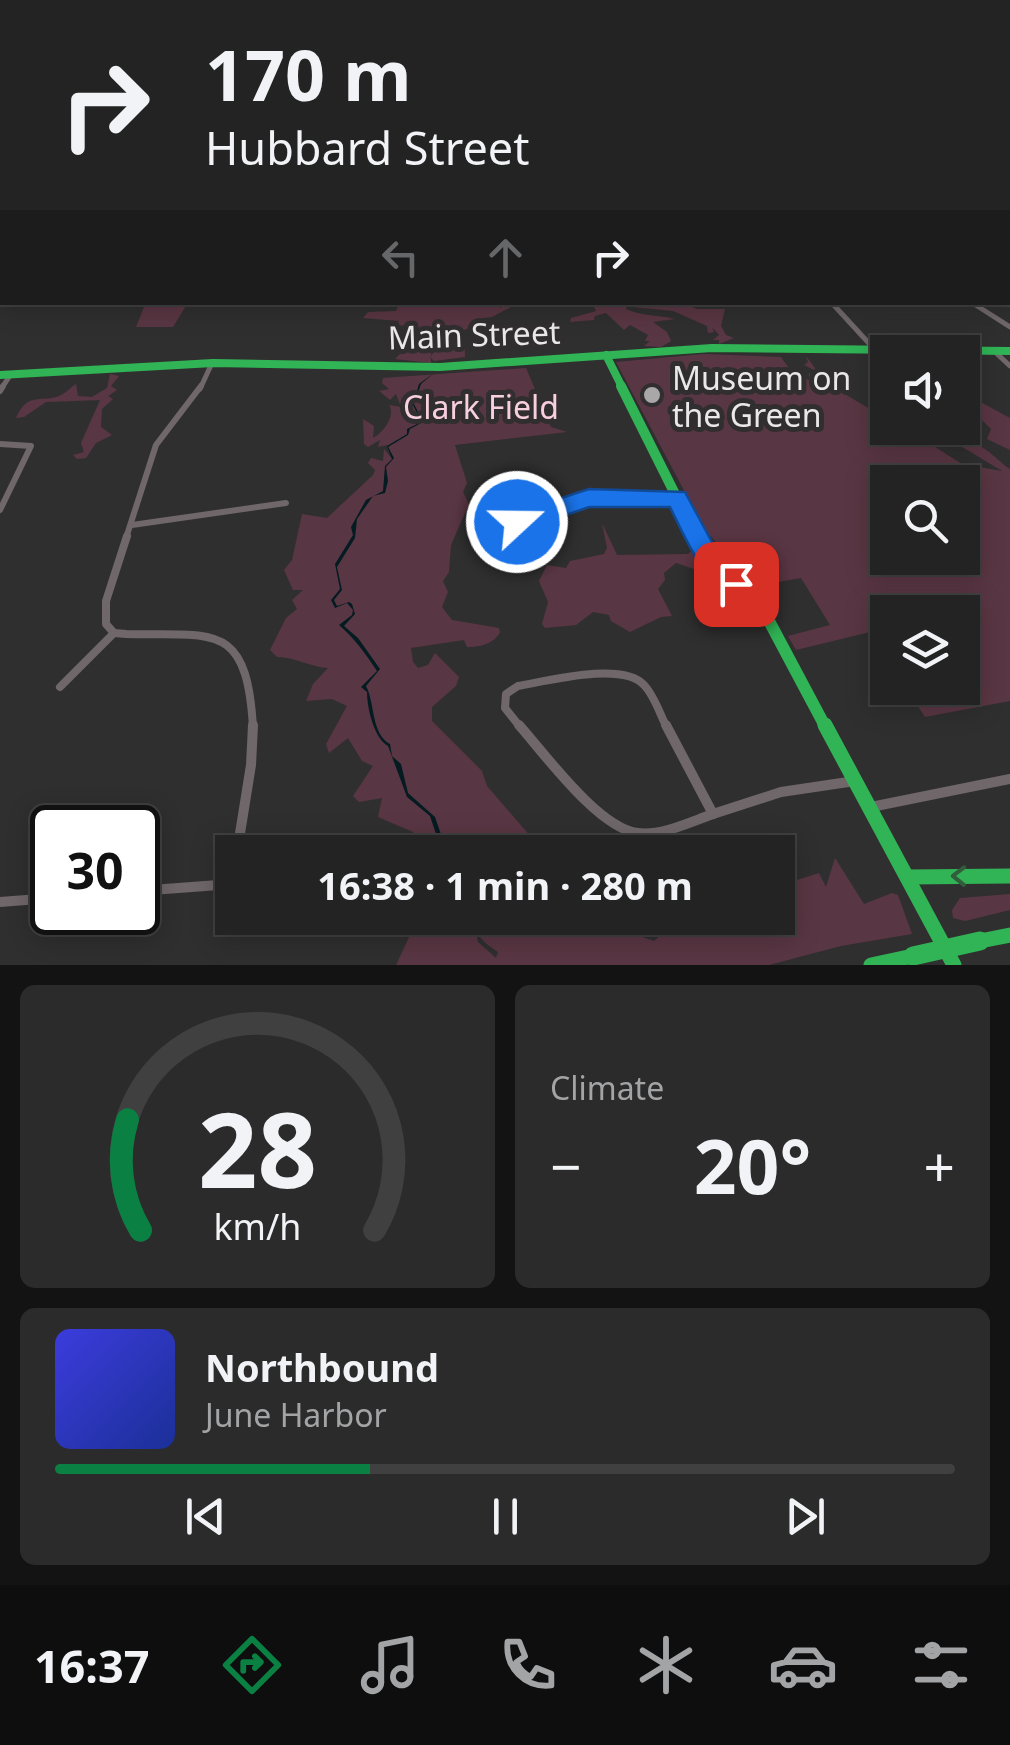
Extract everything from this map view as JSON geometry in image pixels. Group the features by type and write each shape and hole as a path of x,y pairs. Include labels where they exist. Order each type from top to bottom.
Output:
{"main road":[{"name":"Main Street","path":"6,374 212,363 440,367 712,348 870,352"},
{"name":"Main Street","path":"980,351 1010,351"},
{"path":"606,355 708,556 768,619 954,965"},
{"path":"908,877 1010,876"},
{"path":"871,965 1010,935"}],"street":[{"path":"833,305 870,345"},
{"path":"976,305 1010,327"},
{"path":"994,351 1010,366"},
{"path":"212,363 198,396 166,428 156,445 106,601 106,624 114,633 137,637 209,634 231,646 248,677 254,732 250,782 239,835"},
{"path":"0,391 6,374"},
{"path":"0,444 32,446 0,510"},
{"path":"517,522 589,498 676,498"},
{"path":"132,524 286,503"},
{"path":"60,687 114,633"},
{"path":"713,814 645,685 636,676 616,672 518,686 506,694 505,708 516,722 620,827 632,832 651,833 713,814 781,792 856,781"},
{"path":"870,807 1010,779"},
{"path":"160,888 215,882"},
{"path":"0,902 30,900"}],"green space":[{"path":"145,305 186,305 173,327 136,327"},
{"path":"399,305 511,307 483,318 494,329 476,336 475,326 464,330 465,357 434,361 431,358 431,363 395,359 404,350 403,337 420,332 411,326 363,318 368,312 396,311"},
{"path":"593,305 627,305 626,309 632,311 675,319 653,322 667,332 671,341 661,347 644,346 650,341 645,341 648,335 630,325 624,330 606,313 594,320 570,322 571,318 596,311"},
{"path":"686,305 725,309 721,326 726,335 734,338 719,344 719,340 713,340 719,335 712,327 714,332 708,333 707,326 673,311 633,307"},
{"path":"703,354 781,357 793,374 809,380 809,373 818,379 814,370 804,365 808,362 806,356 826,383 870,409 870,445 932,445 968,465 870,465 870,575 980,575 980,467 1002,471 959,445 976,445 987,450 1010,469 1010,701 925,717 917,705 980,705 980,595 870,595 870,632 796,650 788,636 830,625 801,578 760,585 705,530 616,362"},
{"name":"Clark Field","path":"526,368 551,427 567,432 455,445 467,483 463,492 469,504 451,545 449,572 443,581 448,592 442,607 452,620 499,628 500,632 490,642 477,646 467,647 464,640 411,648 418,668 428,665 435,653 459,677 456,686 432,707 432,721 482,771 487,786 529,835 413,835 378,817 382,798 359,802 353,796 373,766 362,761 348,738 329,753 326,744 347,706 332,699 306,701 313,684 328,668 277,657 270,650 286,618 297,609 292,600 303,590 293,590 284,570 292,560 302,514 327,518 373,475 375,470 368,463 371,458 383,461 384,449 393,460 388,445 378,447 380,440 368,447 364,444 363,419 374,426 373,438 388,423 389,405 401,407 396,394 390,400 379,391 389,389 382,383 383,378"},
{"path":"110,374 119,376 111,386 117,390 108,396 113,399 102,409 101,427 112,435 96,443 86,458 73,455 84,452 81,443 100,400 46,402 16,418 31,401 61,395 76,384 78,396 92,397 107,388"},
{"path":"980,402 1010,418 1010,450 987,439 991,429 980,418"},
{"path":"602,523 617,555 688,554 694,549 700,563 694,569 676,563 664,573 665,580 658,589 672,616 630,632 611,621 609,615 593,612 576,625 545,628 542,624 548,602 539,581 547,565 566,568 570,561 604,554 607,548"},
{"path":"835,858 864,904 892,893 898,895 912,934 841,946 769,965 396,965 410,935 477,935 478,942 496,958 498,952 480,935 637,935 654,941 661,935 795,935 795,881 819,873 826,887"},
{"path":"1010,894 1010,910 965,921 953,918 952,910 960,898"}],"water":[{"path":"434,373 421,384 414,404 423,422 410,429 408,435 388,447 394,458 386,467 385,493 374,496 383,491 385,466 392,459 387,446 407,434 407,429 421,422 413,405 419,384"},
{"path":"373,496 357,519 355,538 337,567 342,590 334,600 337,606 349,602 352,604 355,614 344,626 358,638 380,669 366,686 376,725 390,744 392,756 401,764 408,793 435,817 441,835 436,835 430,816 407,797 388,746 375,730 367,692 361,687 377,671 339,625 353,610 347,603 335,608 331,600 340,589 335,564 353,535 351,527 366,500"}],"traffic: fast":[{"path":"0,375 213,363 440,367 712,348 1010,351"},
{"path":"606,355 699,543 768,619 954,965"},
{"path":"908,877 1010,876"},
{"path":"980,941 1010,935"},
{"path":"913,956 980,941"},
{"path":"871,965 913,956"}],"place":[{"name":"Museum on the Green","path":"652,395"}],"route":[{"path":"517,522 589,498 676,498 713,562 736,584"}]}
